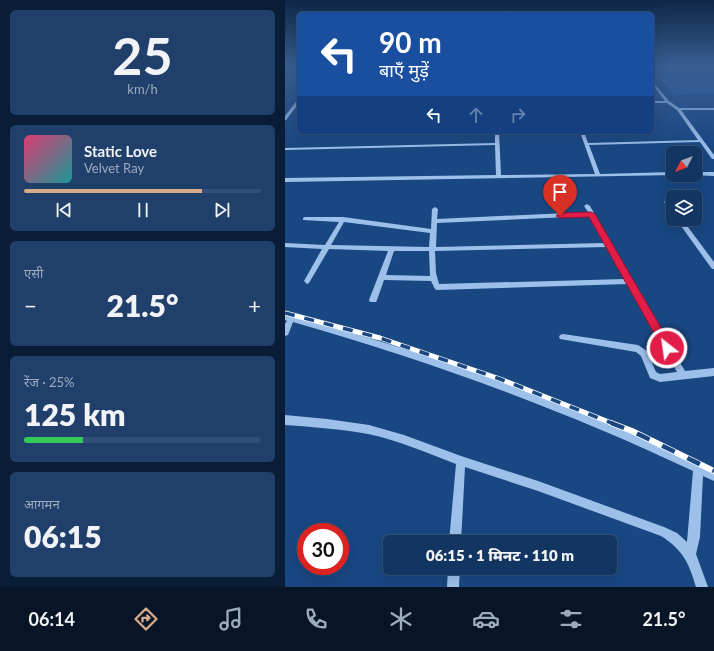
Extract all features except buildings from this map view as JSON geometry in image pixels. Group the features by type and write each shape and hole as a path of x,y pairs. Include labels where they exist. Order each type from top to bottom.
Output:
{"street":[{"path":"661,93 668,102 678,109 714,158"},
{"path":"654,102 668,102"},
{"path":"285,119 297,103"},
{"path":"678,109 714,109"},
{"path":"497,134 499,177"},
{"path":"583,134 598,174"},
{"path":"587,144 702,141"},
{"path":"285,149 497,144"},
{"path":"285,180 666,174"},
{"path":"702,174 714,174"},
{"path":"587,206 628,281 683,375"},
{"path":"435,209 432,250 433,280 434,284 440,288 628,281"},
{"path":"435,221 591,214"},
{"path":"305,219 343,220 434,231"},
{"path":"307,281 343,220"},
{"path":"684,226 714,267"},
{"path":"285,245 326,248 432,250 608,245"},
{"path":"373,300 393,249"},
{"path":"382,277 433,280"},
{"path":"285,333 288,318 364,338 520,393 623,434 714,476"},
{"path":"563,337 635,348 644,354 654,376 660,378 714,372"},
{"path":"285,420 369,430 404,440 461,461 538,486 664,532 678,540 690,555 702,587"},
{"path":"456,535 461,461"},
{"path":"690,555 694,537 698,468"},
{"path":"453,587 454,575"}],"shaded area":[{"path":"673,93 706,93 674,95"}],"railway":[{"path":"285,313 380,338 500,379 614,424"},
{"path":"611,423 632,431 714,471"}],"route":[{"path":"560,216 591,214 667,348"}]}
